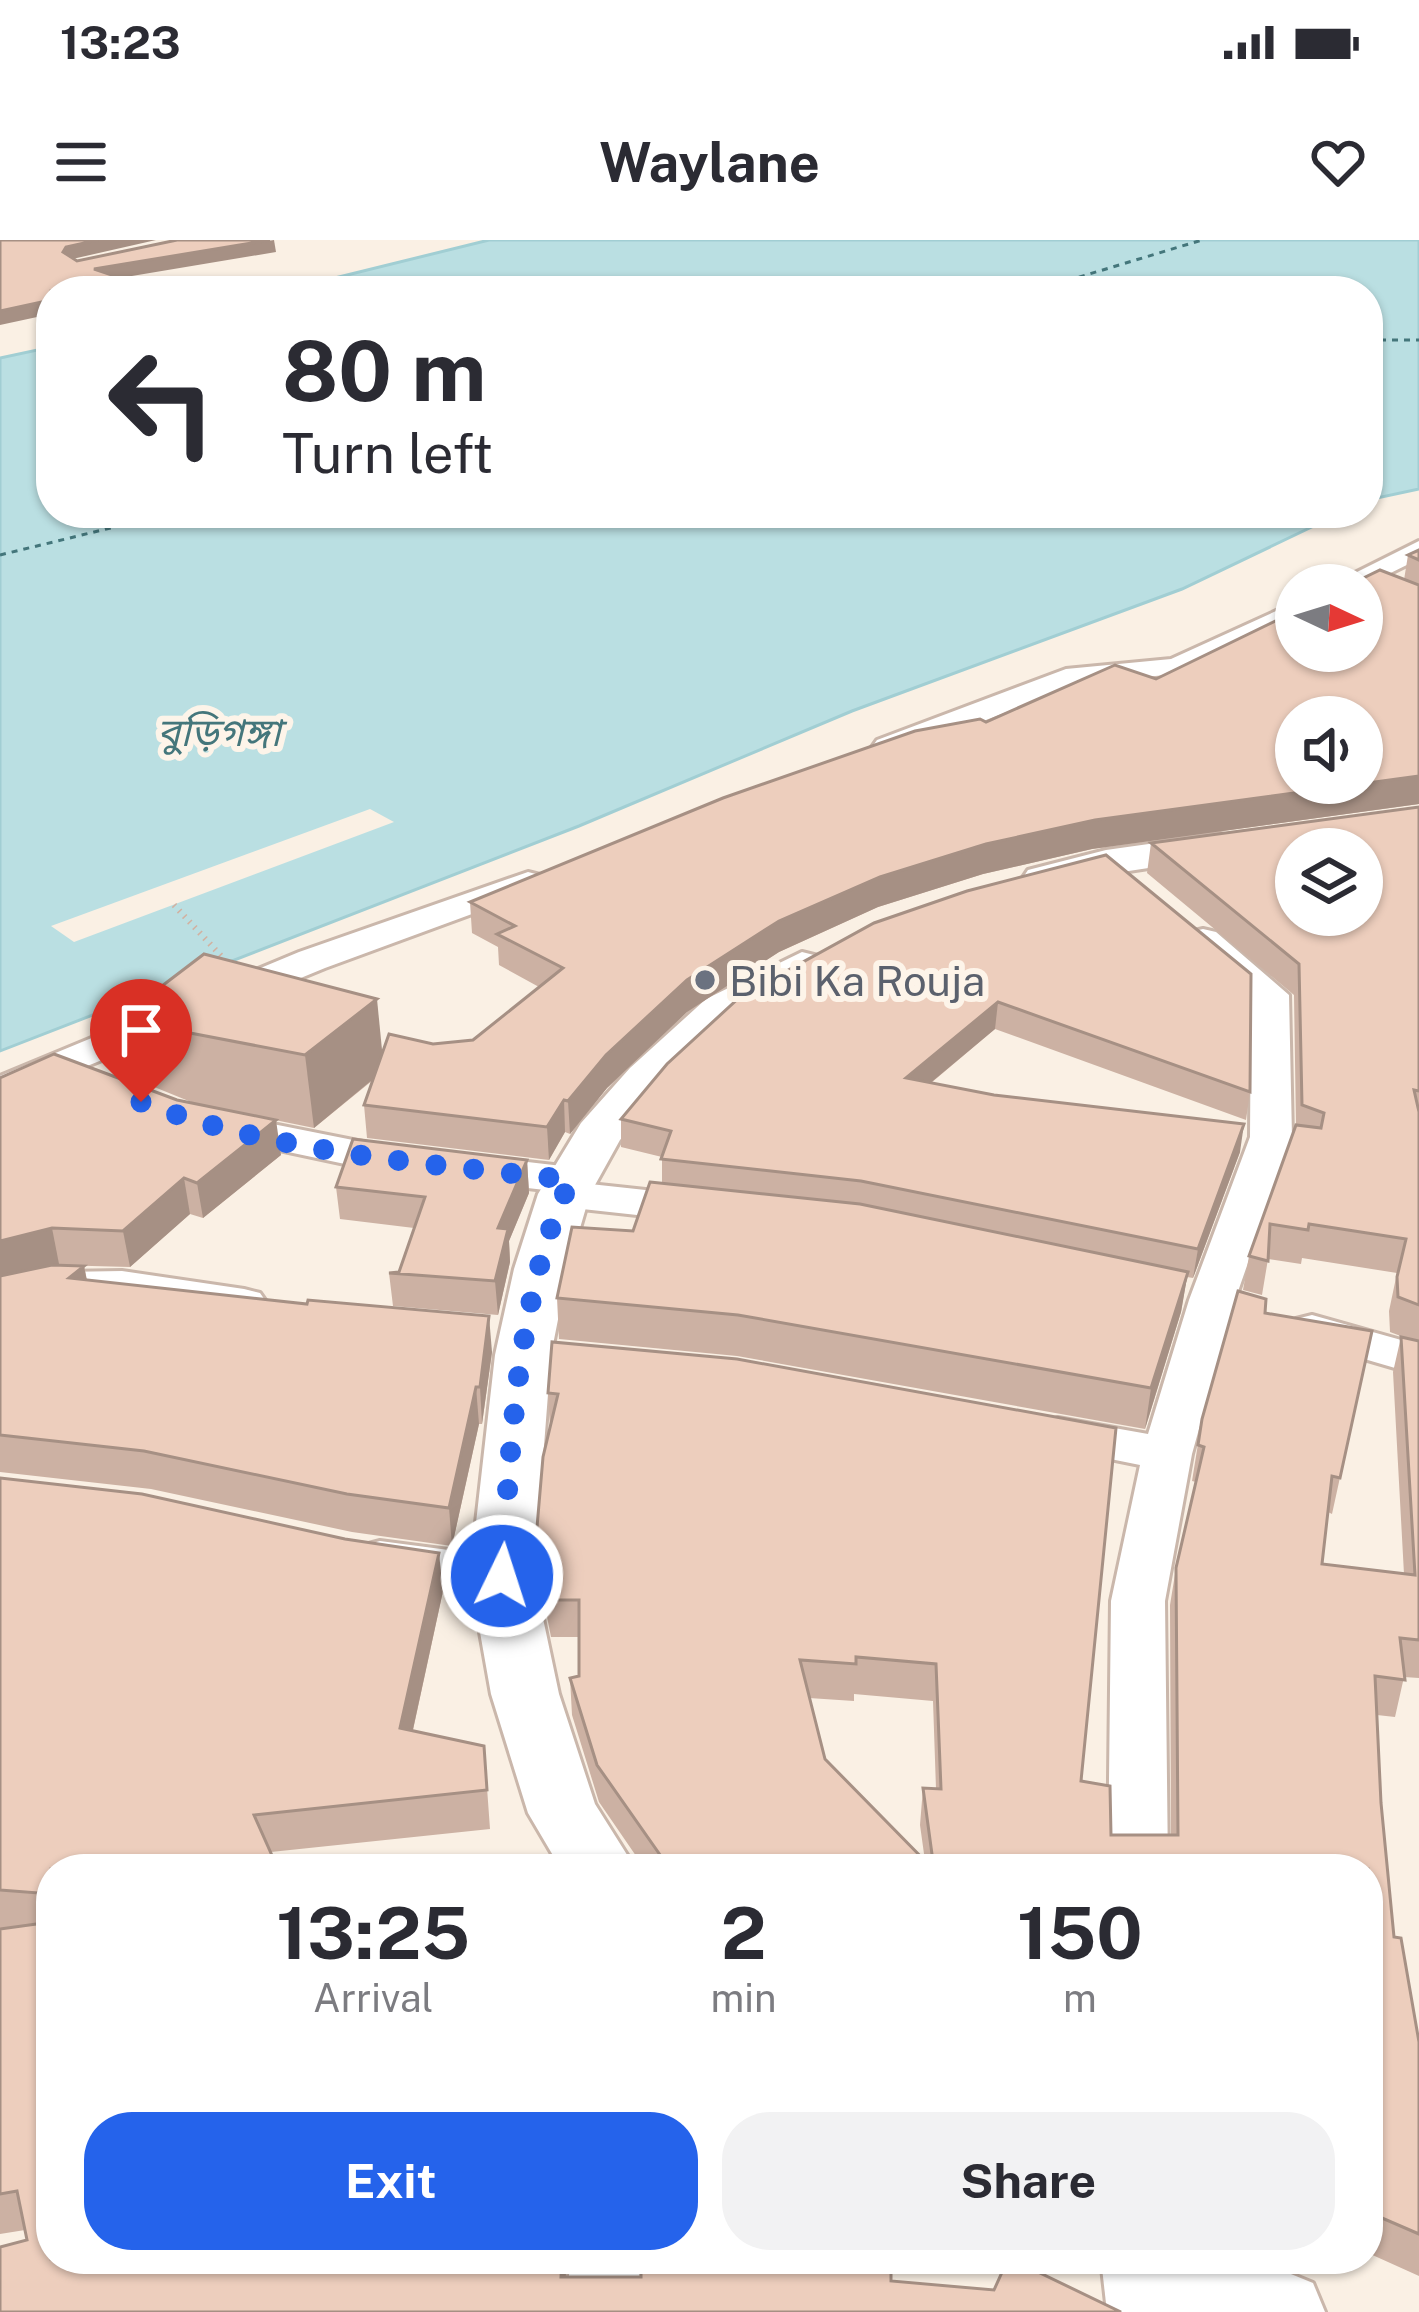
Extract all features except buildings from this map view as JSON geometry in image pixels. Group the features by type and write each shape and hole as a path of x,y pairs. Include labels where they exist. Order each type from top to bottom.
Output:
{"street":[{"path":"1383,566 1419,549"},
{"path":"1383,589 1399,593"},
{"path":"860,758 1076,674 1177,667 1275,621"},
{"path":"994,892 1106,862 1264,840"},
{"path":"1106,862 1270,995 1271,1137 1190,1295 1167,1454 1138,1601 1138,1854"},
{"path":"0,1090 249,986 554,873"},
{"path":"590,1854 563,1813 525,1694 502,1576 525,1346 567,1187 599,1134 647,1078 722,1009 836,946"},
{"path":"57,1068 99,1085"},
{"path":"184,1118 378,1158 746,1214"},
{"path":"0,1297 59,1282 168,1287 292,1313"},
{"path":"1190,1295 1419,1360"},
{"path":"1009,1424 1167,1454"},
{"path":"329,1549 502,1576"},
{"path":"603,2312 604,2274"},
{"path":"1145,2274 1150,2312"},
{"path":"1190,2274 1282,2312"}],"path":[{"path":"174,904 249,986"}],"water":[{"path":"489,240 1419,240 1419,489 1383,497 1383,276 343,276"},
{"name":"বুড়িগঙ্গা","path":"36,350 36,528 1310,528 1182,589 852,711 579,826 0,1051 0,358"}],"pier":[{"path":"370,809 394,822 74,942 51,926"}],"ferry route":[{"path":"1083,276 1202,240"},
{"path":"1383,340 1419,340"},
{"path":"0,555 111,528"}],"place":[{"name":"Bibi Ka Rouja","path":"705,980"}],"route":[{"path":"141,1102 184,1118 378,1158 571,1180 541,1269 523,1355 509,1463 502,1576"}]}
